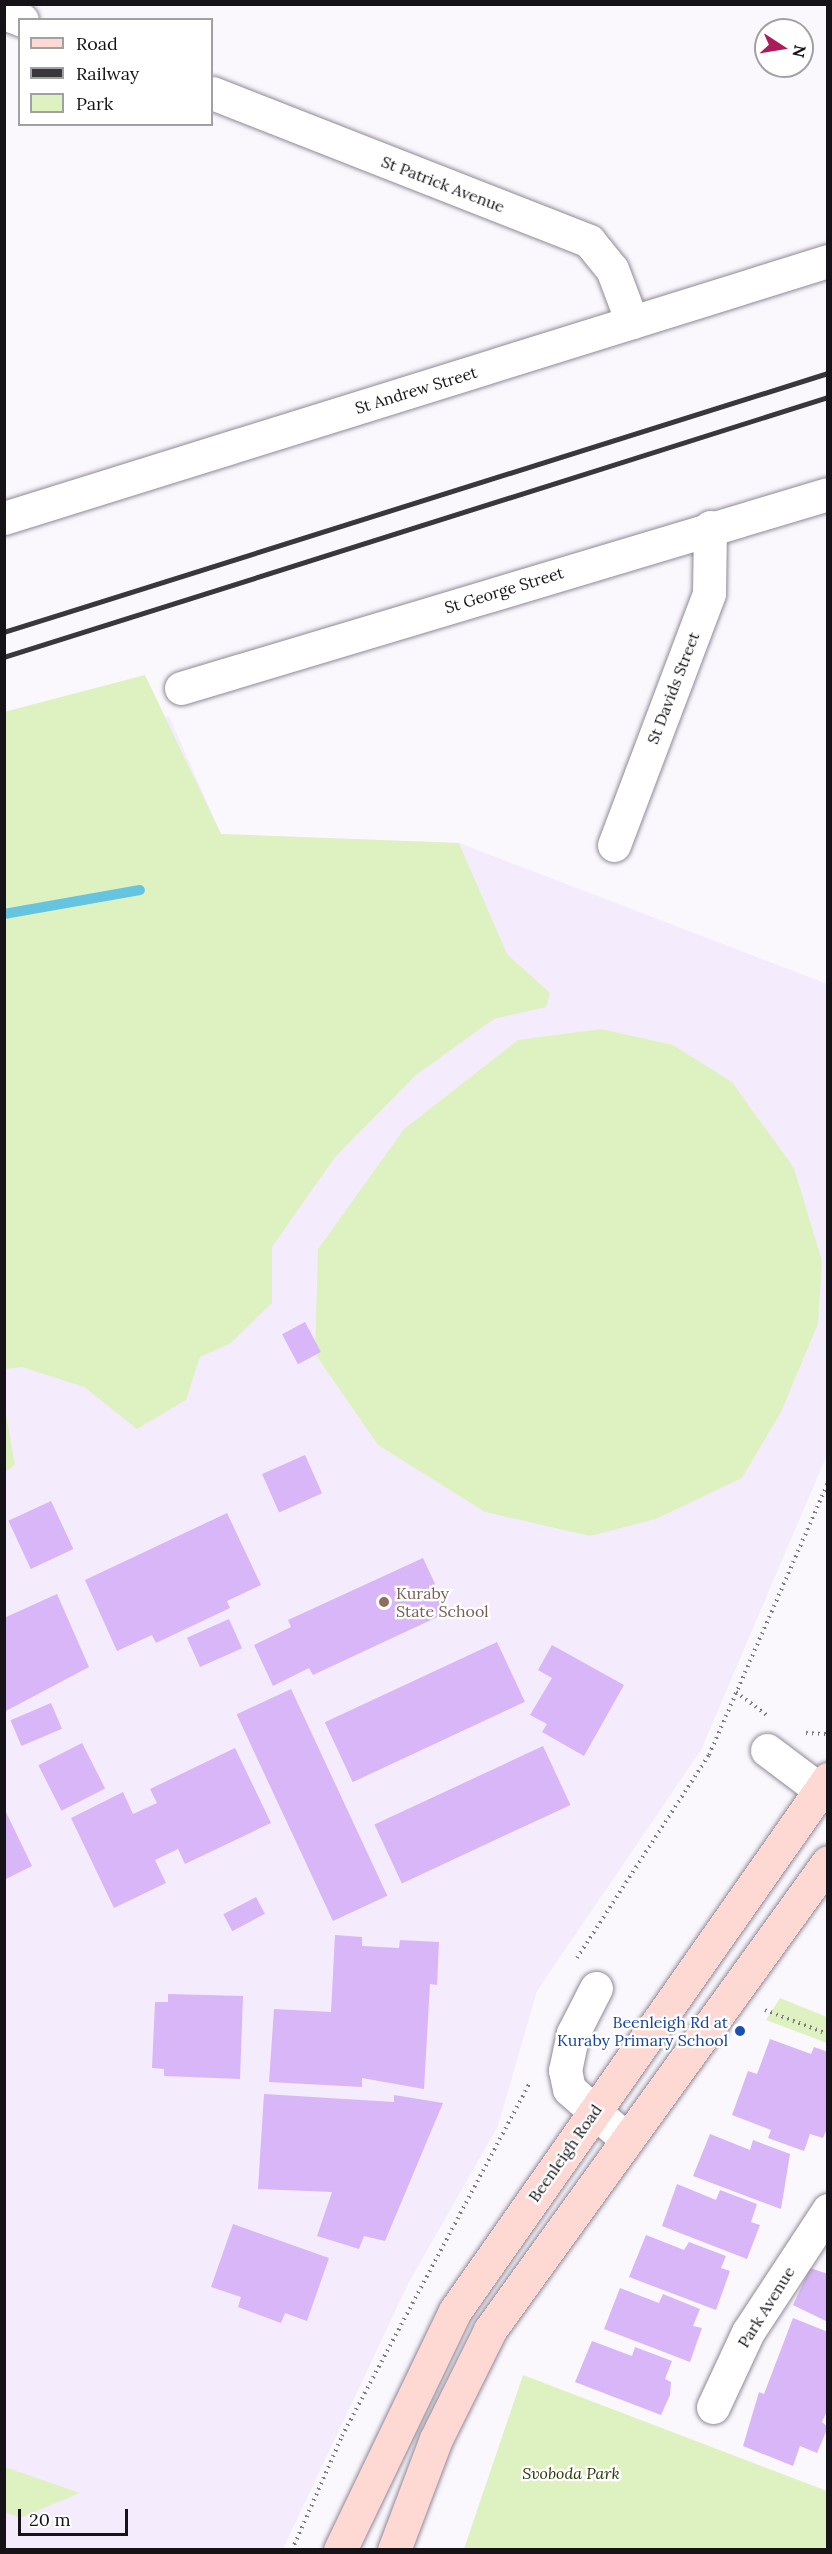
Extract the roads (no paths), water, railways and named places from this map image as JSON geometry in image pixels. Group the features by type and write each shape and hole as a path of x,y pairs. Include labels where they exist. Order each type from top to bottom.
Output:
{"main road":[{"name":"Beenleigh Road","path":"340,2550 455,2311 825,1788"},
{"path":"394,2550 436,2439 490,2330 625,2138 828,1862"}],"street":[{"path":"4,13 18,18"},
{"name":"St Patrick Avenue","path":"213,93 589,242 612,269 632,322"},
{"name":"St Andrew Street","path":"4,518 828,261"},
{"name":"St George Street","path":"181,688 710,527 828,494"},
{"name":"St Davids Street","path":"614,845 709,593 710,527"},
{"path":"767,1750 825,1788"},
{"path":"596,1988 573,2033 565,2070 569,2089 592,2115 625,2138"},
{"name":"Park Avenue","path":"713,2407 748,2332 828,2210"}],"waterway":[{"path":"4,914 140,890"}],"railway":[{"path":"4,632 828,373"},
{"path":"4,657 828,397"}],"place":[{"name":"Kuraby State School","path":"384,1602"},
{"name":"Beenleigh Rd at Kuraby Primary School","path":"740,2031"}],"park label":[{"name":"Svoboda Park","path":"571,2473"}]}
